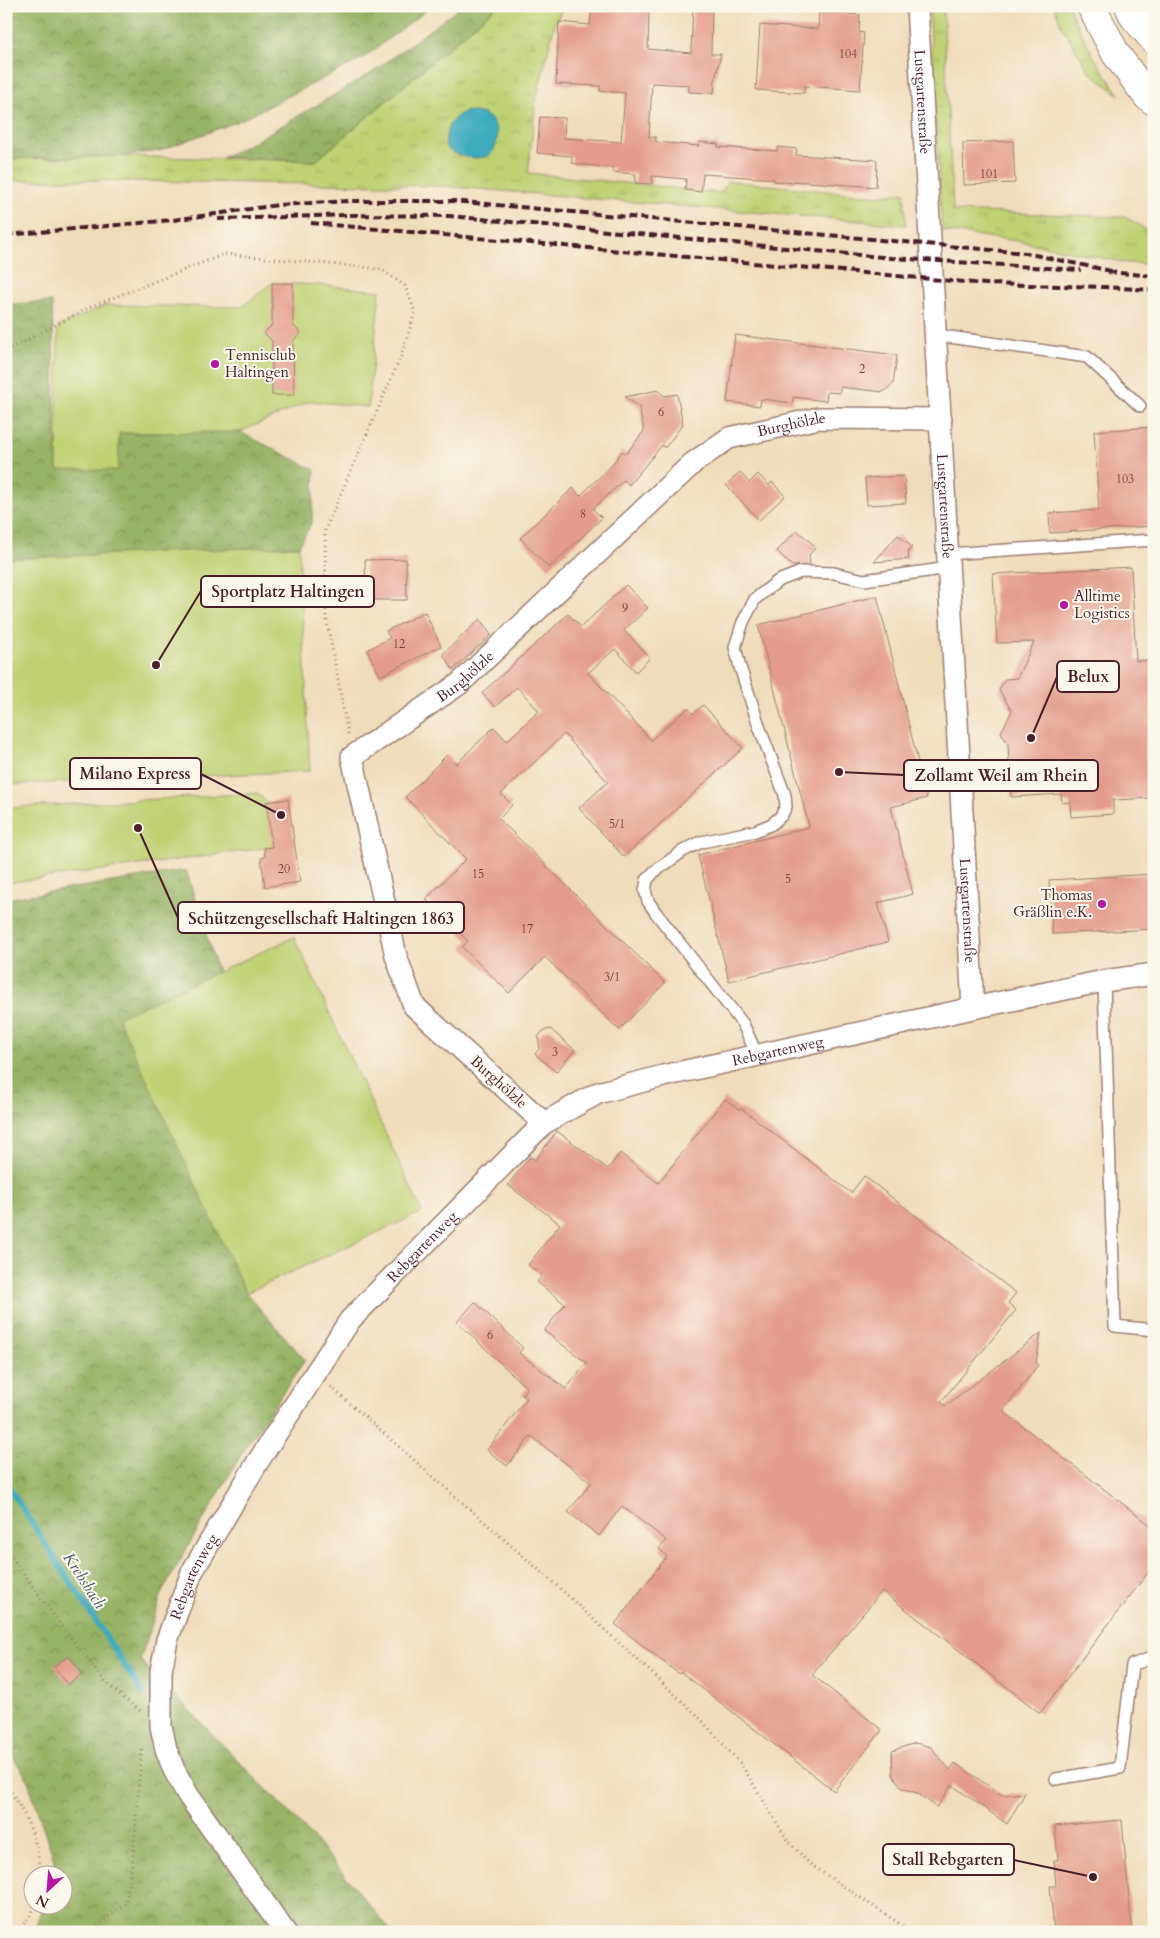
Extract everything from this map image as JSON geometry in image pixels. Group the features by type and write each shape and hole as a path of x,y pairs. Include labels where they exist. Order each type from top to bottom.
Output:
{"highway":[{"path":"1091,6 1116,54 1147,96 1154,101"},
{"path":"1128,6 1134,17 1154,40"}],"street":[{"name":"Lustgartenstraße","path":"917,6 973,1008"},
{"name":"Burghölzle","path":"544,1123 414,1006 396,956 352,757 459,684 694,463 729,438 819,418 941,419"},
{"name":"Rebgartenweg","path":"285,1932 188,1795 166,1749 160,1723 161,1671 167,1640 192,1572 257,1463 350,1320 544,1123 598,1094 663,1076 973,1008 1104,981 1154,974"}],"lane":[{"path":"936,335 1087,357 1140,406"},
{"path":"757,1055 743,1024 656,913 648,901 645,891 647,880 654,872 683,851 701,842 755,831 772,824 781,816 786,807 785,795 760,730 735,647 743,622 755,599 778,582 801,572 834,573 864,580 949,561 1153,540"},
{"path":"1104,981 1115,1326 1154,1330"},
{"path":"1056,1778 1120,1768 1132,1665 1154,1656"}],"path":[{"path":"6,351 92,306 225,254 382,269 405,286 415,312 402,354 325,530 326,616 352,757"},
{"path":"316,1373 564,1592 696,1714 741,1764 788,1841 810,1864 912,1932"},
{"path":"6,1549 59,1623 106,1683 142,1714 160,1723 150,1730 142,1745 133,1856 126,1903 89,1932"},
{"path":"6,1784 32,1832 40,1866"},
{"path":"18,1932 30,1916"}],"green space":[{"path":"6,6 432,6 362,59 241,120 159,151 119,156 6,159"},
{"path":"462,6 497,6 316,161 223,157 254,142 373,72"},
{"path":"497,6 564,6 555,23 536,99 528,173 721,193 728,181 877,196 904,192 906,225 442,186 68,180 6,181 6,159 119,156 316,161"},
{"path":"929,6 943,6 953,211 1125,217 1154,234 1154,264 1127,263 1019,241 942,231"},
{"path":"1054,6 1070,6 1071,13 1094,57 1119,95 1089,71 1061,25"},
{"name":"Tennisclub Haltingen","path":"272,283 322,285 380,291 368,407 310,401 240,432 119,433 118,470 57,470 58,327 106,305 242,307"},
{"path":"52,302 57,470 119,433 240,432 315,470 312,522 299,546 6,559 6,304"},
{"path":"299,546 310,771 6,785 6,559"},
{"path":"258,793 266,802 273,847 6,883 6,808"},
{"path":"186,870 218,972 119,1018 246,1293 305,1360 242,1453 163,1590 140,1660 310,1834 392,1932 33,1932 37,1927 40,1916 72,1916 72,1866 54,1866 55,1863 27,1778 6,1747 6,899"},
{"path":"294,937 422,1212 246,1293 118,1018"}],"water":[{"path":"465,111 485,115 494,123 497,132 497,142 489,155 477,158 462,156 446,148 446,135 451,122"}],"building":[{"path":"592,6 649,7 648,49 691,53 693,6 712,6 711,54 721,54 714,93 689,92 689,85 652,83 649,137 656,137 656,142 699,146 699,142 718,144 718,147 777,151 778,147 797,149 796,155 877,160 876,187 794,181 794,183 774,181 774,179 703,174 701,192 685,190 686,179 652,176 652,184 635,183 636,174 613,172 614,168 572,163 572,156 537,153 540,117 565,118 564,138 621,142 625,93 600,91 600,86 556,84 559,22 590,25"},
{"path":"819,12 860,15 859,32 864,33 860,90 805,86 804,93 756,90 760,25 818,29"},
{"path":"1013,141 1015,183 964,185 963,143"},
{"path":"272,283 293,283 293,325 301,333 293,341 294,395 272,395 272,341 264,333 272,325"},
{"path":"735,335 897,355 893,384 883,392 840,387 840,393 827,392 826,401 793,397 793,403 761,399 760,406 727,402"},
{"path":"658,390 664,396 677,394 683,424 665,448 662,445 629,485 624,480 593,509 602,518 549,568 520,538 573,488 580,496 611,466 622,451 626,454 644,431 639,407 625,397"},
{"path":"1154,427 1154,526 1050,533 1049,513 1099,510 1094,431"},
{"path":"740,472 749,483 758,474 769,486 772,482 785,496 759,520 726,485"},
{"path":"904,476 906,503 867,505 865,478"},
{"path":"797,530 816,547 809,555 810,565 792,566 777,551"},
{"path":"898,535 912,547 908,552 909,559 874,562"},
{"path":"406,559 407,600 366,600 365,560"},
{"path":"1131,567 1136,661 1154,660 1154,798 1113,800 1113,814 1071,817 1070,802 1062,803 1061,794 1011,797 1008,744 1001,732 1012,711 999,690 1005,679 1017,678 1034,642 997,643 993,574"},
{"path":"626,585 648,608 624,630 650,658 636,672 615,649 588,673 651,740 688,708 693,714 703,705 743,748 624,857 579,808 608,782 564,734 501,794 512,805 499,819 665,983 619,1030 545,957 509,993 462,947 468,941 426,899 466,859 405,797 447,755 456,764 494,727 507,741 539,711 517,687 495,707 482,693 568,614 581,627"},
{"path":"877,596 927,798 891,807 913,894 878,903 888,942 729,981 698,855 809,827 758,625"},
{"path":"425,612 441,646 380,676 367,650 390,638 386,631"},
{"path":"480,619 491,635 453,670 443,654"},
{"path":"288,799 300,882 265,887 261,858 265,857 264,848 272,847 266,802"},
{"name":"Thomas Gräßlin e.K.","path":"1154,874 1154,929 1052,934 1049,880"},
{"path":"550,1029 575,1050 556,1072 535,1054 540,1048 538,1037 543,1031"},
{"path":"725,1099 740,1110 741,1108 851,1193 864,1176 1016,1293 1008,1303 1016,1310 941,1402 945,1406 1041,1333 1036,1363 1038,1365 1003,1411 1154,1528 1154,1565 1040,1713 882,1591 812,1675 882,1730 834,1791 681,1672 679,1674 615,1624 667,1556 659,1549 666,1540 622,1506 599,1536 568,1512 591,1483 531,1436 507,1466 487,1450 527,1398 522,1395 527,1388 457,1322 475,1302 523,1348 519,1353 566,1389 587,1363 544,1331 565,1304 537,1282 542,1276 528,1265 560,1224 508,1185 530,1157 535,1160 557,1131 608,1169 620,1153 658,1183"},
{"path":"69,1656 83,1674 68,1685 54,1666"},
{"path":"915,1743 931,1747 950,1770 955,1763 1002,1795 1025,1793 1007,1824 952,1785 937,1807 917,1793 902,1788 893,1775 892,1751"},
{"path":"1122,1820 1132,1932 1054,1932 1050,1886 1056,1886 1054,1860 1058,1860 1055,1826"}],"waterway":[{"name":"Krebsbach","path":"6,1483 142,1692"}],"railway":[{"path":"6,235 173,220 278,205 348,201 453,201 1025,253 1116,272"},
{"path":"218,219 349,215 449,216 891,258 1081,270"},
{"path":"311,223 986,284 1154,290"},
{"path":"1108,272 1154,276"}],"place":[{"name":"Tennisclub Haltingen","path":"215,364"},
{"name":"Alltime Logistics","path":"1064,605"},
{"name":"Sportplatz Haltingen","path":"156,665"},
{"name":"Belux","path":"1031,738"},
{"name":"Zollamt Weil am Rhein","path":"839,772"},
{"name":"Milano Express","path":"281,815"},
{"name":"Schützengesellschaft Haltingen 1863","path":"138,828"},
{"name":"Thomas Gräßlin e.K.","path":"1102,904"},
{"name":"Stall Rebgarten","path":"1093,1877"}]}
